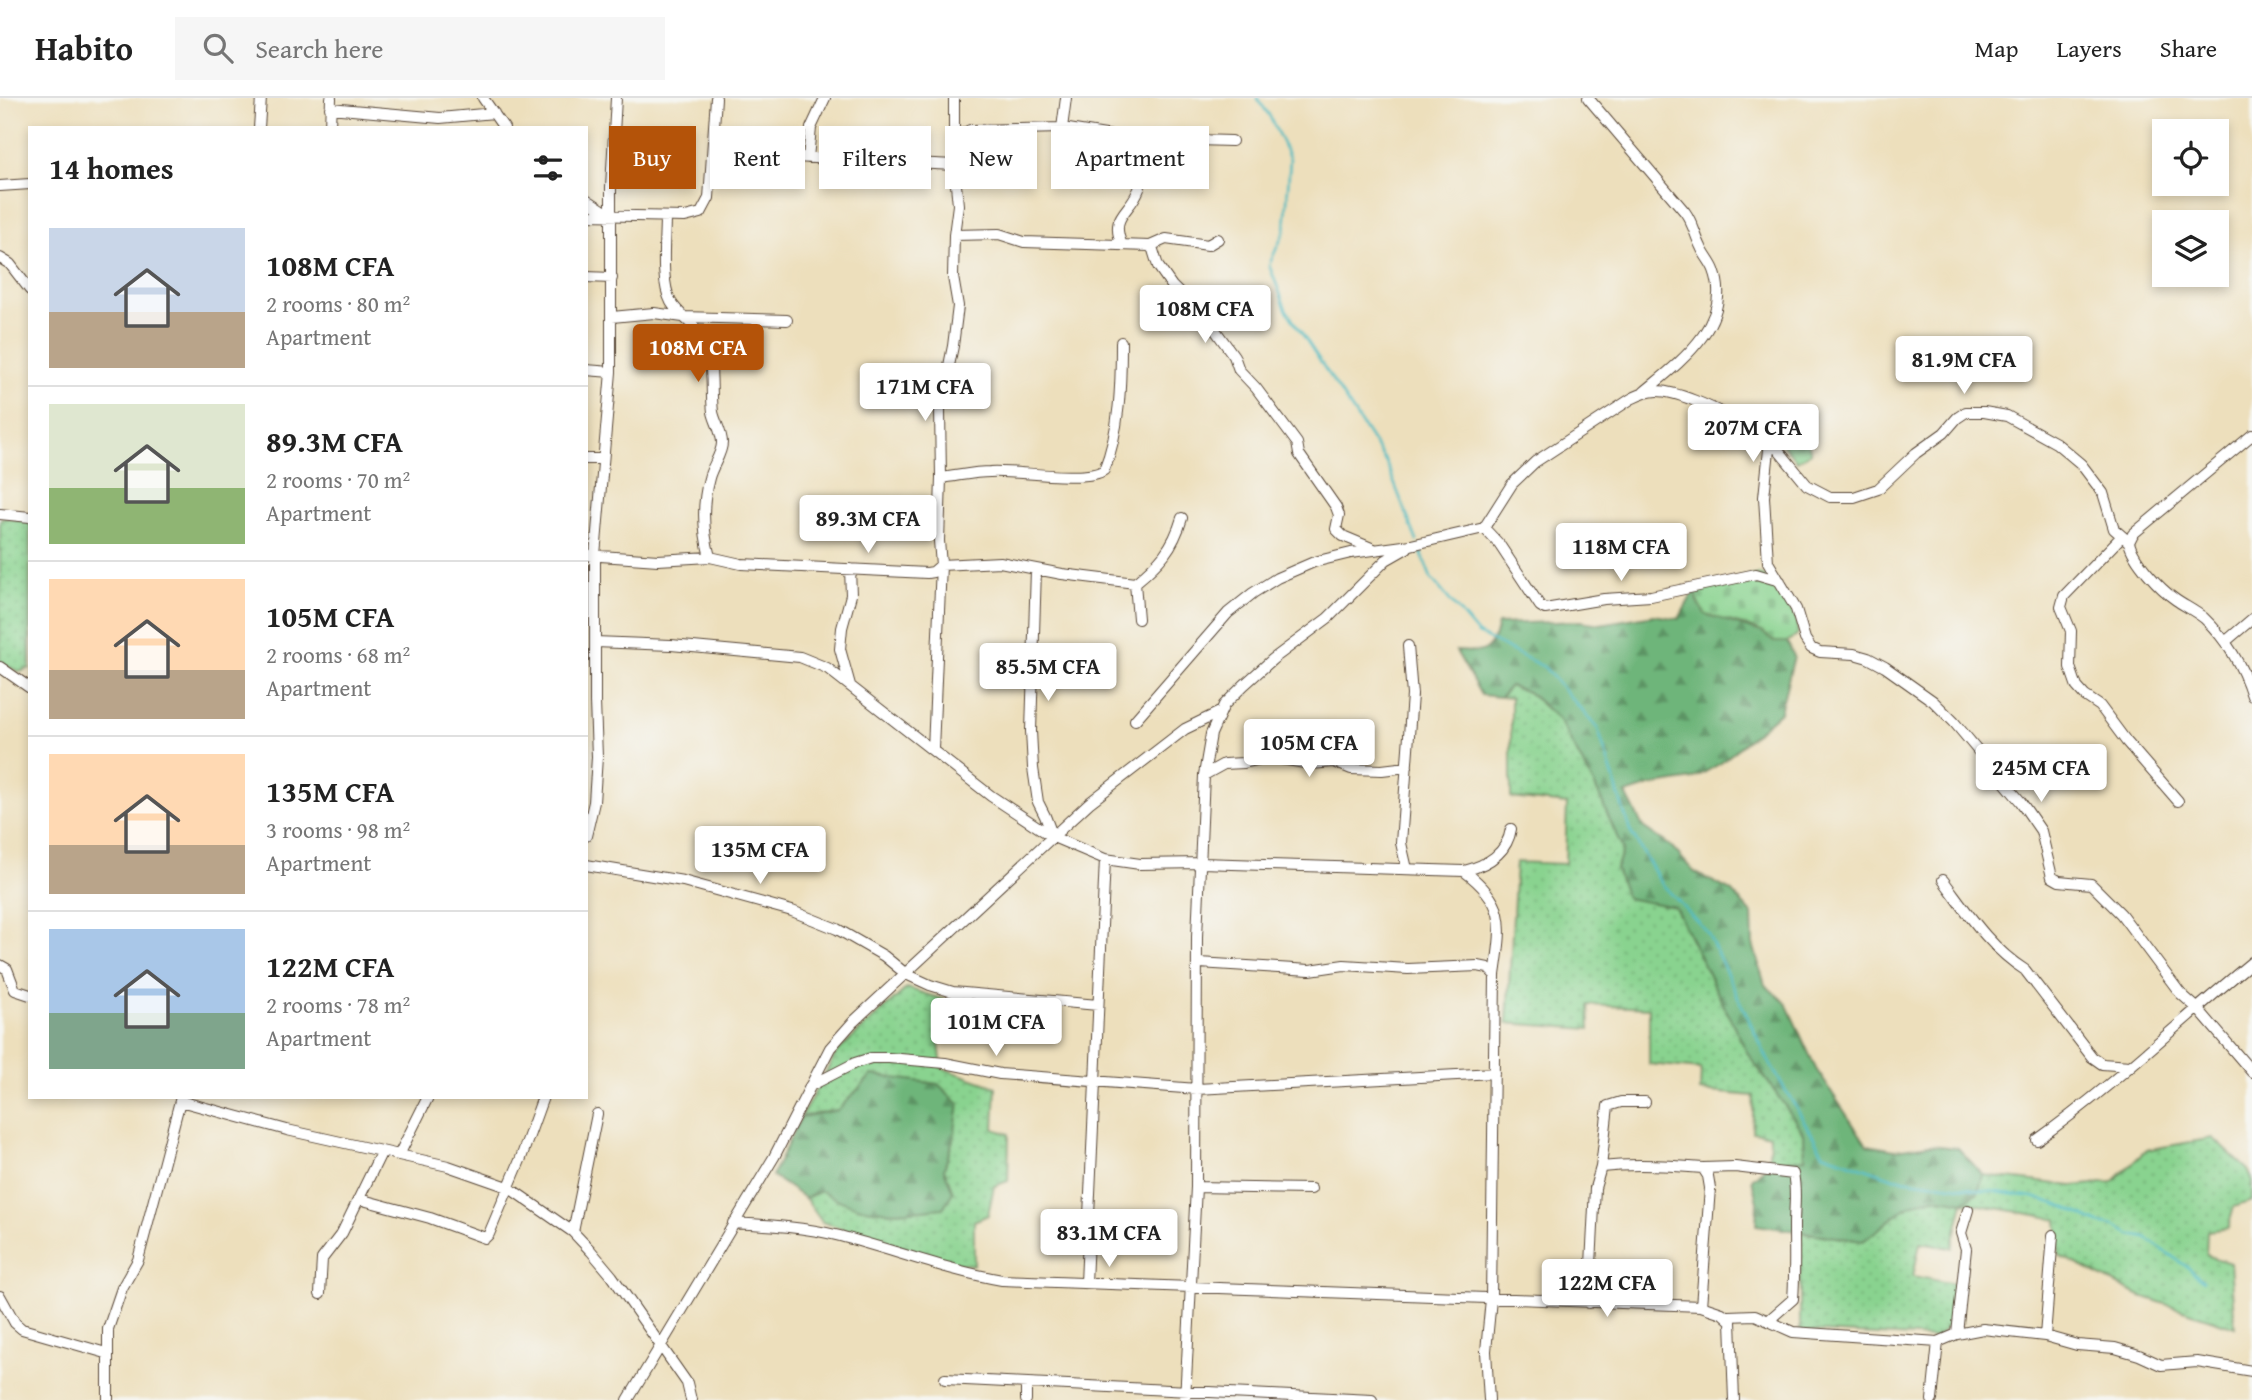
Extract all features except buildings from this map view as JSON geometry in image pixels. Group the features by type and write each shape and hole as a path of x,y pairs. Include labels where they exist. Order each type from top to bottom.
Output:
{"street":[{"path":"260,126 261,98"},
{"path":"483,98 503,126"},
{"path":"588,828 594,802 597,757 591,555 611,372 611,187 616,98"},
{"path":"714,126 716,98"},
{"path":"808,158 811,128 825,98"},
{"path":"954,98 954,126"},
{"path":"1062,126 1066,98"},
{"path":"1135,720 1228,613 1253,593 1277,578 1314,562 1374,549 1411,545 1484,528 1512,484 1535,462 1644,393 1693,349 1705,333 1716,312 1717,288 1714,270 1702,249 1693,223 1588,98"},
{"path":"330,126 330,103 440,118 494,113"},
{"path":"1209,140 1232,141"},
{"path":"805,158 945,165"},
{"path":"0,186 28,184"},
{"path":"588,215 694,217 701,213 709,198 710,187"},
{"path":"933,749 941,565 940,410 958,306 953,290 954,235 958,205 956,189"},
{"path":"1122,245 1117,233 1118,223 1138,189"},
{"path":"588,200 612,216"},
{"path":"665,217 665,267 670,302 698,332 706,347 713,381 713,414 722,445 709,478 705,502 704,535 710,557"},
{"path":"954,235 999,234 1024,242 1150,246 1166,239 1208,245 1218,239"},
{"path":"1150,246 1158,266 1172,286 1213,327 1234,356 1239,370 1256,388 1297,443 1299,454 1336,508 1339,515 1336,529 1343,536 1374,549 1386,560"},
{"path":"0,258 10,264 28,287"},
{"path":"588,277 612,278"},
{"path":"612,317 654,313 683,317 787,320"},
{"path":"941,478 990,471 1081,477 1099,474 1104,470 1116,420 1121,384 1121,342"},
{"path":"588,370 611,372"},
{"path":"1644,393 1657,391 1683,398 1764,432 1807,485 1830,498 1854,498 1878,489 1966,412 2007,416 2056,443 2081,464 2103,493 2114,528 2126,539 2131,552 2163,589 2204,619 2225,642 2243,672 2252,696"},
{"path":"2178,801 2126,741 2100,706 2077,687 2070,667 2071,631 2061,607 2064,596 2126,539 2252,435"},
{"path":"1770,440 1764,518 1768,562 1796,609 1805,639 1811,648 1820,652 1854,654 1868,658 1919,691 1947,715 2021,802 2041,831 2052,877 2059,881 2091,884 2141,938 2180,993 2252,1072"},
{"path":"588,459 603,459"},
{"path":"0,514 28,517"},
{"path":"591,555 658,560 710,557 741,564 927,573 933,572 941,565 1000,562 1135,583 1162,559 1177,535 1182,518"},
{"path":"1484,528 1499,544 1540,606 1545,609 1604,599 1651,596 1756,574 1780,581"},
{"path":"1185,1396 1196,1187 1199,963 1197,937 1204,775 1210,734 1224,705 1244,685 1273,659 1328,618 1386,560 1411,545"},
{"path":"850,569 851,595 842,628 840,649 850,685"},
{"path":"1036,569 1031,730 1033,768 1038,802 1053,837"},
{"path":"1135,583 1138,620"},
{"path":"2225,642 2252,619"},
{"path":"595,642 671,645 800,657 827,668 991,796 1053,837 1105,859 1140,864 1200,863 1464,871 1484,866 1499,853 1509,839 1511,829"},
{"path":"1407,869 1402,843 1402,810 1412,695 1408,646"},
{"path":"0,667 28,685"},
{"path":"628,1400 774,1157 830,1048 853,1022 1089,803 1185,729 1220,712"},
{"path":"1204,775 1224,764 1269,757 1311,764 1334,762 1351,769 1382,770 1407,767"},
{"path":"1014,811 1034,809 1038,802"},
{"path":"1086,1283 1105,859"},
{"path":"588,865 683,881 792,911 837,929 884,956 906,974 953,992 1098,1005"},
{"path":"1464,871 1485,887 1498,912 1500,940 1495,975 1491,1299 1486,1350 1489,1400"},
{"path":"1943,880 1974,922 2010,961 2025,970 2092,1057 2102,1064 2130,1066"},
{"path":"2037,1140 2130,1066 2252,962"},
{"path":"1199,963 1310,970 1344,965 1408,969 1478,966 1488,968 1495,975"},
{"path":"0,965 7,969 15,990 28,994"},
{"path":"809,1087 855,1063 871,1058 945,1063 1000,1074 1197,1089 1493,1073"},
{"path":"108,1400 108,1329 122,1288 138,1260 181,1099 241,1119 381,1153 448,1166 508,1187 573,1232 612,1276 687,1383 691,1400"},
{"path":"399,1155 427,1099"},
{"path":"359,1199 430,1218 485,1238 489,1234 542,1099"},
{"path":"1588,1303 1595,1188 1601,1167 1608,1106 1621,1102 1645,1102"},
{"path":"573,1232 597,1114"},
{"path":"320,1294 323,1259 342,1233 381,1153"},
{"path":"1601,1167 1617,1165 1745,1168 1793,1174 1797,1193 1793,1299 1769,1321"},
{"path":"1701,1306 1710,1188 1703,1168"},
{"path":"1196,1187 1311,1189"},
{"path":"1956,1334 1966,1249 1961,1233 1968,1210"},
{"path":"733,1223 810,1230 943,1267 1002,1280 1701,1306 1728,1316 1755,1315 1793,1332 1938,1342 1956,1334 1983,1329 2045,1336 2077,1345 2128,1351 2161,1365 2197,1363 2252,1371"},
{"path":"2045,1336 2053,1235"},
{"path":"0,1296 15,1323 22,1329 106,1353"},
{"path":"1728,1316 1731,1321 1734,1400"},
{"path":"1932,1400 1938,1342"},
{"path":"945,1380 1185,1396 1372,1400"},
{"path":"1026,1384 1026,1400"}],"green space":[{"path":"1788,424 1802,429 1811,452 1797,461 1775,435"},
{"path":"2,518 28,521 28,669 20,672 0,663"},
{"path":"1759,574 1775,580 1796,619 1798,634 1787,642 1775,642 1762,632 1747,626 1706,615 1698,603 1695,589"},
{"path":"1695,589 1723,620 1762,632 1776,642 1787,642 1794,656 1780,712 1721,763 1693,779 1650,786 1626,794 1643,827 1672,847 1694,872 1731,891 1752,914 1753,944 1765,985 1786,1003 1816,1069 1867,1145 1895,1150 1929,1145 1958,1148 1983,1175 1978,1192 1963,1202 1938,1198 1924,1200 1896,1215 1863,1241 1756,1225 1757,1202 1752,1179 1769,1164 1805,1158 1804,1133 1747,1052 1675,907 1626,898 1616,869 1623,850 1595,786 1559,720 1528,692 1510,686 1500,697 1481,695 1456,651 1485,650 1493,641 1498,624 1581,621 1600,624 1654,615 1679,619"},
{"path":"1510,686 1528,692 1559,720 1616,831 1623,850 1616,869 1675,907 1747,1052 1804,1133 1805,1158 1769,1164 1770,1135 1752,1132 1754,1096 1700,1091 1701,1069 1649,1064 1649,1008 1589,1005 1590,1029 1507,1023 1516,862 1565,864 1567,804 1511,798 1511,698 1500,697"},
{"path":"907,988 945,1000 939,1042 942,1068 996,1087 994,1129 1009,1134 1008,1181 994,1186 988,1215 974,1221 974,1265 952,1263 822,1222 805,1198 821,1191 866,1209 909,1211 943,1207 952,1192 944,1169 954,1136 872,1075 838,1110 801,1117 837,1052"},
{"path":"872,1075 938,1084 959,1104 954,1136 944,1169 953,1192 943,1208 880,1211 852,1205 821,1191 805,1198 772,1176 801,1117 838,1110"},
{"path":"2213,1138 2248,1170 2252,1179 2252,1201 2234,1207 2228,1228 2207,1231 2206,1255 2230,1263 2235,1327 2138,1295 2059,1255 2057,1219 1963,1202 1978,1192 1983,1175 2073,1186 2113,1182 2146,1150"},
{"path":"1938,1198 1963,1202 1952,1248 1920,1243 1913,1276 1955,1284 1948,1327 1935,1338 1800,1331 1800,1232 1863,1241 1896,1215 1924,1200"}],"waterway":[{"path":"1257,98 1269,115 1290,159 1285,230 1269,265 1286,309 1386,462 1417,541"},
{"path":"1419,547 1431,578 1478,634 1544,667 1598,729 1630,831 1662,884 1707,932 1770,1064 1823,1153 1894,1178 2033,1197 2065,1207 2099,1223 2146,1238 2203,1281"}]}
